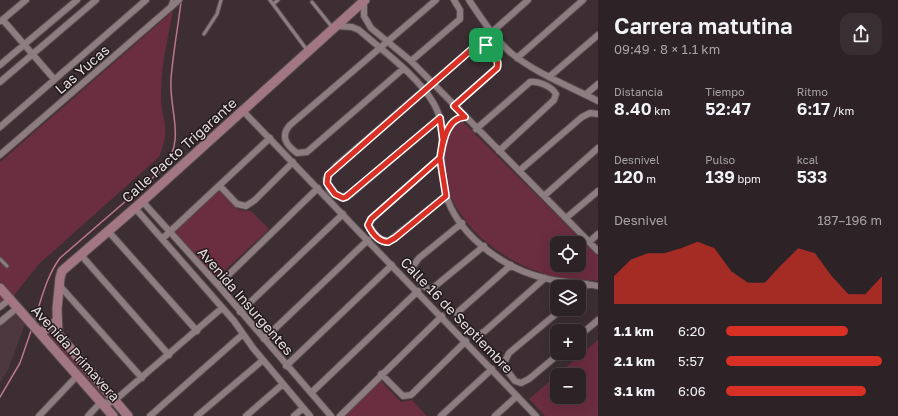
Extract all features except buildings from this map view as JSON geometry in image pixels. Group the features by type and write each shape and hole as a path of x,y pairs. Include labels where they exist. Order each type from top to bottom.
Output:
{"street":[{"path":"25,0 1,21 33,54 54,80"},
{"path":"0,65 77,0"},
{"path":"0,82 96,0"},
{"path":"0,127 146,0"},
{"name":"Las Yucas","path":"0,155 179,0"},
{"path":"365,0 366,21 371,28 411,61 476,129 598,251"},
{"name":"Calle Pacto Trigarante","path":"57,321 59,285 62,271 142,202 365,0"},
{"path":"403,69 307,152 297,153 286,141 284,132 290,125 436,0"},
{"path":"411,61 460,19 460,10 454,0"},
{"path":"492,32 528,0"},
{"path":"517,58 583,0"},
{"path":"472,1 492,32 517,58 549,77 598,101"},
{"path":"335,27 352,27 359,30 403,69 425,91 434,104 440,118 443,140 440,158 446,196 452,209 462,223 484,246 511,265 545,278 598,286"},
{"path":"549,77 598,35"},
{"path":"440,118 346,197 339,197 329,188 326,179 331,171 472,49 481,45 490,48 498,64 494,71 454,106"},
{"path":"476,129 530,82 539,82 554,91 556,94 554,100 498,151"},
{"path":"586,94 598,84"},
{"name":"Calle 16 de Septiembre","path":"243,111 418,291 536,416"},
{"path":"519,171 582,117 590,112 598,114"},
{"path":"443,140 453,123 460,118 465,117"},
{"path":"162,239 270,138"},
{"path":"544,196 598,148"},
{"path":"440,158 371,219 368,225 381,240 388,242 395,238 446,196"},
{"path":"220,186 237,204 246,206 255,200 293,162"},
{"path":"218,285 318,188"},
{"path":"566,218 598,191"},
{"name":"Avenida Insurgentes","path":"142,202 218,285 330,416"},
{"name":"Avenida Insurgentes","path":"135,208 222,308 310,416"},
{"path":"240,312 343,214"},
{"path":"462,223 413,266 413,273 426,288 431,289 438,285 484,246"},
{"path":"108,232 197,331"},
{"path":"589,242 598,234"},
{"path":"264,339 368,240"},
{"path":"81,255 169,355"},
{"path":"286,366 392,265"},
{"path":"511,265 458,312 457,319 470,334 474,336 480,334 545,278"},
{"path":"59,285 142,378"},
{"name":"Avenida Primavera","path":"0,288 113,416"},
{"path":"311,393 418,291"},
{"path":"0,307 10,300"},
{"path":"0,322 17,308"},
{"path":"88,416 101,402 109,403 114,401 222,308"},
{"path":"340,416 381,374 442,316"},
{"path":"552,360 526,381 521,383 515,380 503,365 504,360 509,353 554,316"},
{"path":"586,330 598,320"},
{"path":"40,332 57,321"},
{"name":"Avenida Primavera","path":"57,321 57,330 61,338 128,416"},
{"path":"150,416 243,334"},
{"path":"381,374 403,396 411,395 466,342"},
{"path":"197,416 263,360"},
{"path":"441,416 492,369"},
{"path":"38,416 77,376"},
{"path":"246,416 283,384"},
{"path":"495,416 517,396"},
{"path":"294,416 303,408"}],"lane":[{"path":"204,34 217,14 221,0"},
{"path":"270,0 308,52"},
{"path":"273,4 278,0"},
{"path":"312,2 335,27"},
{"path":"0,259 6,266"}],"shaded area":[{"path":"173,11 162,73 161,103 165,124 165,138 159,157 39,264 7,304 0,309 0,162"},
{"path":"459,121 463,122 578,236 550,236 550,272 586,272 586,244 598,256 598,281 561,278 536,271 517,263 482,239 456,207 447,188 443,168 443,155 445,142 451,130"},
{"path":"219,190 239,210 251,211 269,229 216,279 175,232"},
{"path":"15,313 25,324 8,370 0,382 0,325"},
{"path":"50,331 110,400 107,402 46,334"},
{"path":"598,340 598,416 545,416 529,399 550,381 550,404 586,404 586,368 565,368 575,360 586,360 586,350"},
{"path":"381,381 401,402 412,400 427,416 344,416"}],"waterway":[{"path":"34,321 48,280 60,258 164,168 171,157 175,135 171,79 181,2"},
{"path":"0,397 20,363 32,328"}],"route":[{"path":"486,45 477,46 472,49 336,166 328,175 326,179 329,188 339,197 346,197 440,118 443,140 440,158 446,196 395,238 388,242 384,242 370,229 368,225 369,222 440,158 441,153 443,140 449,129 456,120 465,117 454,106 497,68 498,61 490,48 486,45"}]}
